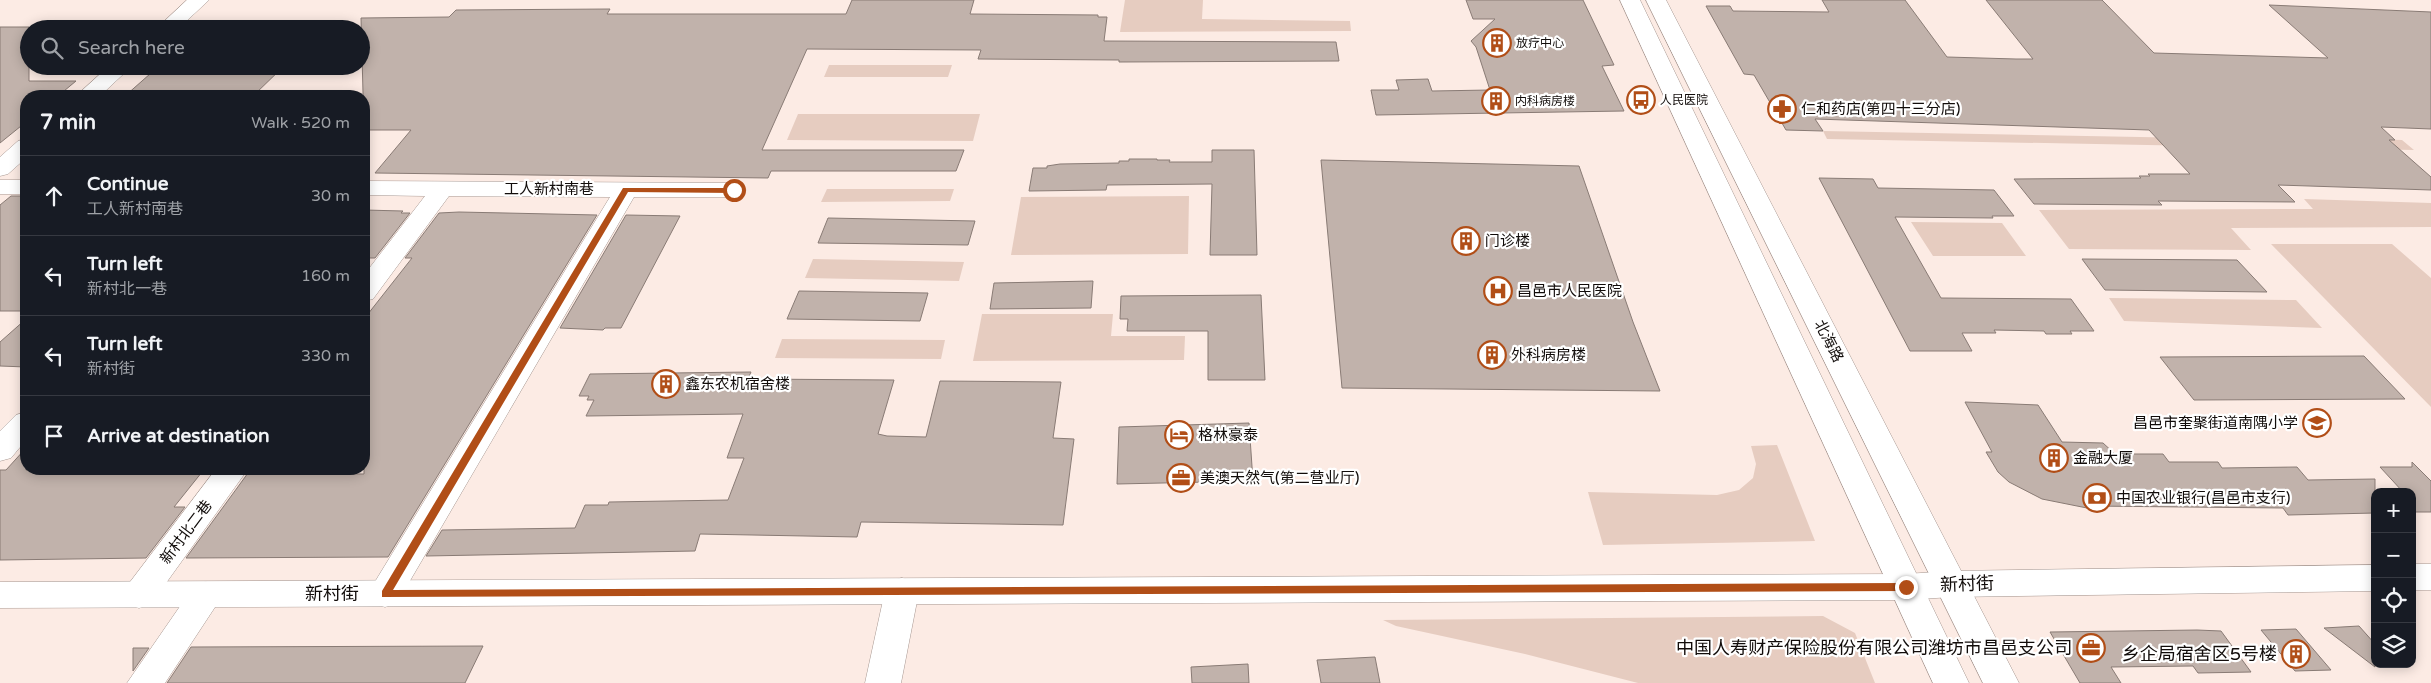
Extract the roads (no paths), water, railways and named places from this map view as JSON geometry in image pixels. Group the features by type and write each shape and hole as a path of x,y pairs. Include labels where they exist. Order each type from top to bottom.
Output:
{"street":[{"path":"176,20 199,0"},
{"path":"1630,0 1951,683"},
{"name":"北海路","path":"1656,0 2001,683"},
{"path":"94,90 112,75"},
{"path":"0,169 20,151"},
{"path":"0,187 20,187"},
{"name":"工人新村南巷","path":"370,188 734,190"},
{"path":"370,285 442,188"},
{"path":"385,594 626,190"},
{"path":"0,450 20,428"},
{"name":"新村北二巷","path":"139,595 229,475"},
{"path":"2416,577 2431,577"},
{"name":"新村街","path":"0,596 1906,587 1951,584 2371,578"},
{"path":"883,683 902,591"},
{"path":"145,683 206,594"}],"place":[{"name":"放疗中心","path":"1497,43"},
{"name":"人民医院","path":"1641,100"},
{"name":"内科病房楼","path":"1496,101"},
{"name":"仁和药店(第四十三分店)","path":"1782,109"},
{"name":"门诊楼","path":"1466,241"},
{"name":"昌邑市人民医院","path":"1498,291"},
{"name":"外科病房楼","path":"1492,355"},
{"name":"鑫东农机宿舍楼","path":"666,384"},
{"name":"昌邑市奎聚街道南隅小学","path":"2317,423"},
{"name":"格林豪泰","path":"1179,435"},
{"name":"金融大厦","path":"2054,458"},
{"name":"美澳天然气(第二营业厅)","path":"1181,478"},
{"name":"中国农业银行(昌邑市支行)","path":"2097,498"},
{"name":"中国人寿财产保险股份有限公司潍坊市昌邑支公司","path":"2091,648"},
{"name":"乡企局宿舍区5号楼","path":"2296,654"}]}
